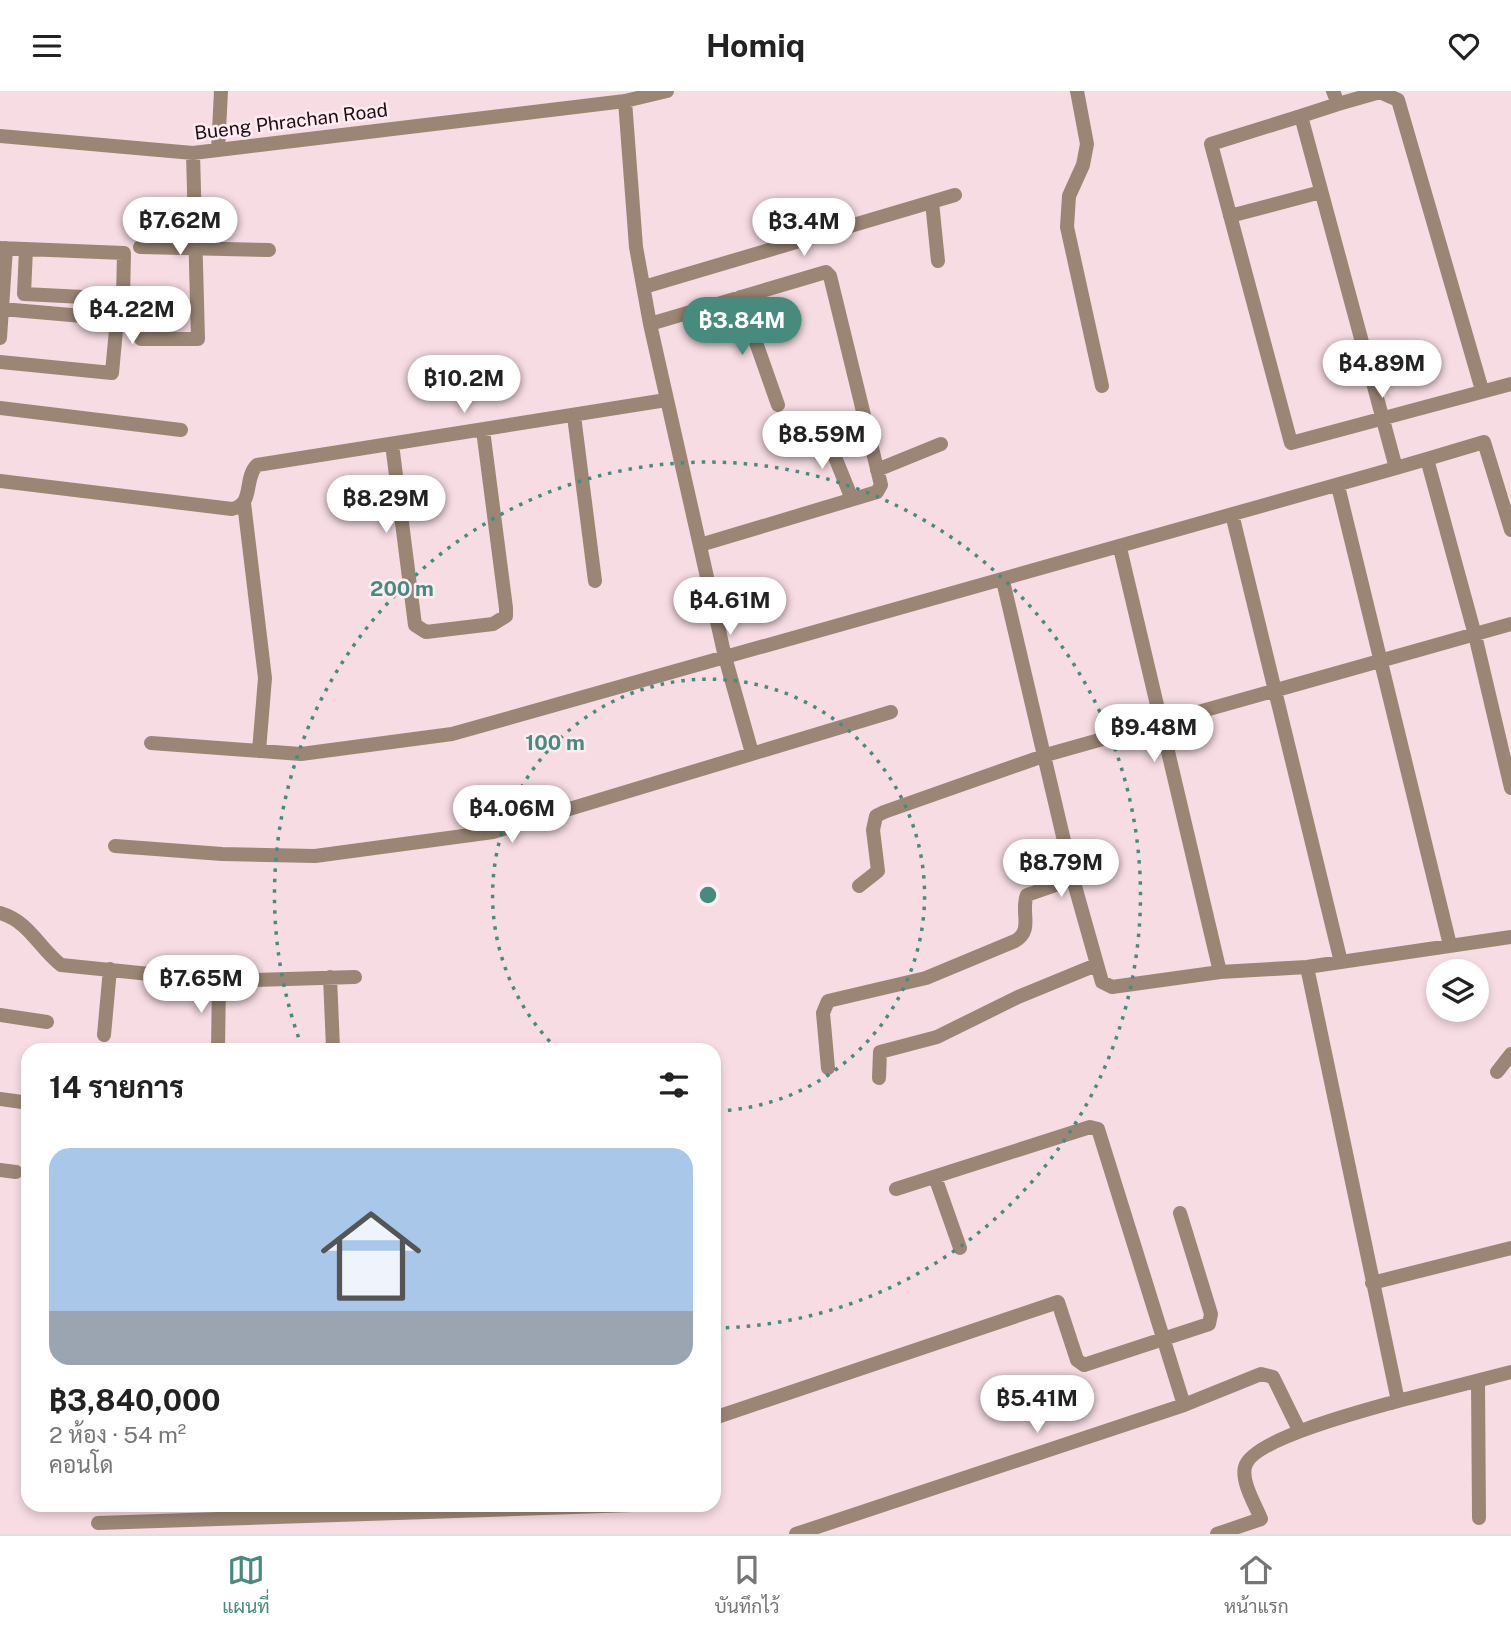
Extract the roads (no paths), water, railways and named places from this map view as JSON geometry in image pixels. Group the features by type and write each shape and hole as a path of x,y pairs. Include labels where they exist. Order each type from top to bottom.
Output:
{"street":[{"path":"218,150 221,91"},
{"name":"Bueng Phrachan Road","path":"0,136 193,153 625,101 667,91"},
{"path":"1077,91 1087,145 1083,165 1069,196 1067,227 1102,386"},
{"path":"1482,390 1398,100 1380,92 1336,98 1301,116 1211,144 1291,443 1511,384"},
{"path":"625,101 636,247 650,324 725,657 752,753"},
{"path":"1301,116 1396,468"},
{"path":"141,339 198,339 193,153"},
{"path":"1230,216 1321,192"},
{"path":"644,287 955,195"},
{"path":"932,202 938,261"},
{"path":"140,247 269,250"},
{"path":"0,338 3,248 124,253 123,299 24,294 26,249"},
{"path":"650,324 820,272 830,276 877,470 880,490 700,545"},
{"path":"740,297 778,405"},
{"path":"0,362 112,373 117,319 2,309"},
{"path":"259,751 265,678 244,503 250,472 257,465 666,400"},
{"path":"0,408 181,430"},
{"path":"575,416 596,581"},
{"path":"392,443 415,625 426,632 493,624 506,616 506,608 483,430"},
{"path":"824,430 852,499"},
{"path":"150,743 301,754 453,734 1120,548 1484,442 1511,530"},
{"path":"877,470 941,444"},
{"path":"1427,459 1475,635 1511,788"},
{"path":"0,481 232,509 244,503"},
{"path":"1338,486 1450,945"},
{"path":"1233,514 1341,962"},
{"path":"1120,548 1220,972"},
{"path":"1003,581 1073,879 1102,982 1112,987 1220,972 1307,967 1511,937"},
{"path":"859,886 878,871 873,830 876,816 1046,755 1511,624"},
{"path":"115,846 222,854 315,856 493,832 891,712"},
{"path":"828,1068 823,1013 828,1001 926,978 1016,941 1026,930 1024,901 1027,895 1073,879"},
{"path":"0,913 13,916 29,929 50,956 61,965 219,981 355,977"},
{"path":"879,1078 878,1058 886,1049 937,1037 1096,965"},
{"path":"1307,967 1371,1283 1398,1401"},
{"path":"104,1035 110,969"},
{"path":"330,977 333,1043"},
{"path":"218,1043 219,981"},
{"path":"0,1015 47,1022"},
{"path":"1497,1072 1511,1054"},
{"path":"0,1099 21,1103"},
{"path":"897,1189 1090,1127 1098,1129 1184,1405"},
{"path":"0,1170 16,1172"},
{"path":"935,1177 960,1248"},
{"path":"721,1416 1058,1302 1077,1360 1084,1365 1162,1341 1212,1321 1180,1213"},
{"path":"1371,1283 1511,1248"},
{"path":"1267,1534 1245,1476 1245,1466 1251,1458 1299,1430 1511,1372"},
{"path":"796,1534 1184,1405 1268,1374 1273,1377 1299,1430"},
{"path":"1478,1382 1479,1518"},
{"path":"98,1523 425,1512"},
{"path":"1217,1534 1261,1519"}]}
